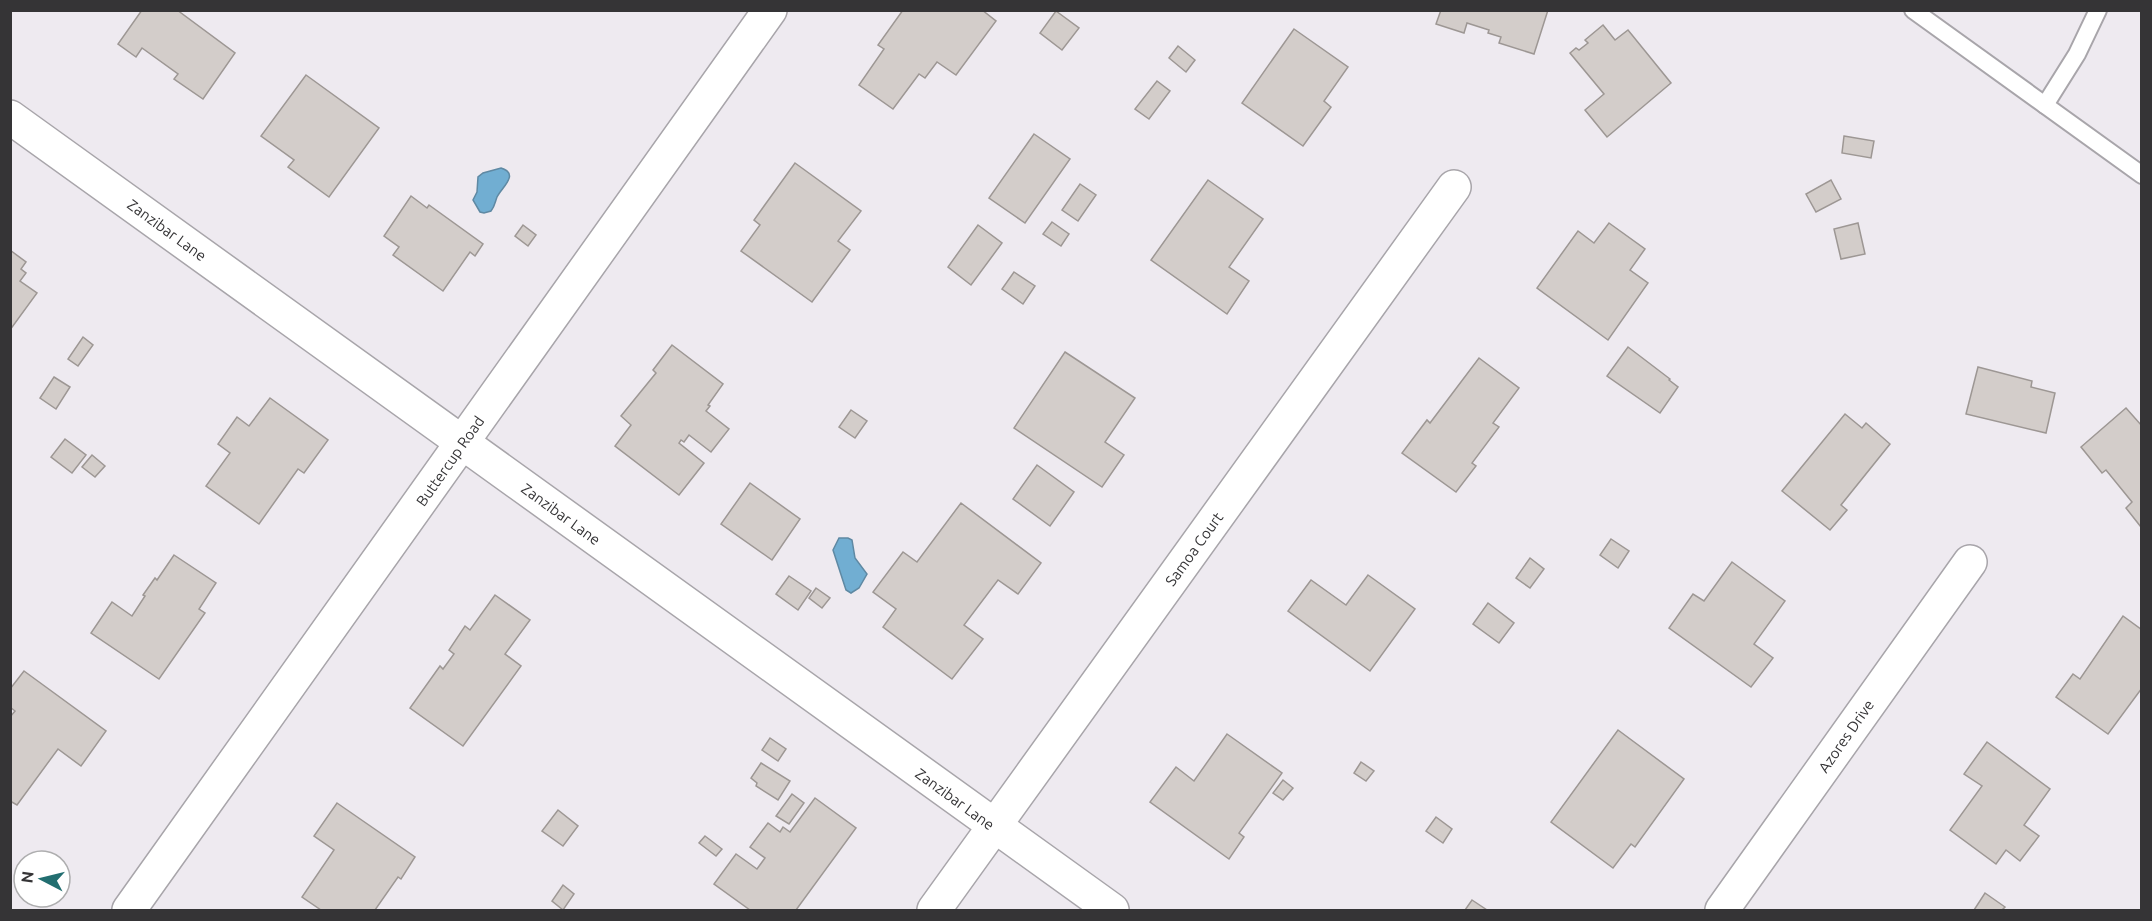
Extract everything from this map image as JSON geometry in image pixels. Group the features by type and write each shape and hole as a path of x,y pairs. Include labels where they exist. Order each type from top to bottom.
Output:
{"street":[{"name":"Buttercup Road","path":"129,910 770,10"},
{"name":"Zanzibar Lane","path":"10,117 1112,910"},
{"name":"Samoa Court","path":"934,910 1454,187"},
{"name":"Azores Drive","path":"1722,910 1970,562"}],"lane":[{"path":"1913,10 2142,175"},
{"path":"2045,105 2077,54 2098,10"}],"water":[{"path":"501,168 509,174 508,181 491,211 480,212 473,200 477,192 478,177 483,173"},
{"path":"839,538 852,540 855,558 867,574 859,588 851,593 846,590 833,550"}],"building":[{"path":"142,10 177,10 235,53 203,99 174,79 178,74 142,48 136,57 118,44"},
{"path":"903,10 982,10 996,21 956,75 937,62 925,78 919,74 893,109 859,85 884,49 878,45"},
{"path":"1441,10 1548,10 1534,54 1499,43 1501,37 1488,33 1489,30 1467,23 1464,33 1436,24"},
{"path":"1056,11 1079,28 1062,50 1040,33"},
{"path":"1603,25 1615,40 1628,30 1671,83 1607,137 1585,110 1604,94 1570,53 1588,43 1585,40"},
{"path":"1294,29 1348,67 1324,101 1331,107 1303,146 1242,103"},
{"path":"1178,46 1195,60 1186,72 1169,58"},
{"path":"306,75 379,128 329,197 288,167 294,160 261,136"},
{"path":"1157,81 1170,91 1149,119 1135,109"},
{"path":"1034,134 1070,159 1025,223 989,198"},
{"path":"1844,136 1874,141 1871,158 1842,153"},
{"path":"795,163 861,211 838,241 850,250 812,302 741,251 760,225 754,220"},
{"path":"1208,180 1263,219 1229,267 1249,281 1227,314 1151,260"},
{"path":"1831,180 1841,199 1816,212 1806,194"},
{"path":"1080,184 1096,195 1078,221 1062,210"},
{"path":"411,196 427,208 429,205 483,244 475,256 470,252 443,291 393,255 399,247 384,236"},
{"path":"1052,222 1069,234 1061,246 1043,234"},
{"path":"1609,223 1645,249 1630,270 1648,283 1608,340 1537,288 1578,231 1594,243"},
{"path":"1858,223 1865,254 1841,259 1834,229"},
{"path":"523,225 536,235 528,246 515,236"},
{"path":"978,225 1002,243 971,285 948,267"},
{"path":"10,250 26,262 21,269 26,273 20,281 37,293 10,330"},
{"path":"1014,272 1035,286 1023,304 1002,289"},
{"path":"83,337 93,345 78,366 68,359"},
{"path":"672,345 723,384 706,411 729,429 711,452 689,435 684,442 681,440 679,443 704,463 679,495 615,446 631,425 621,416 656,373 653,370"},
{"path":"1628,347 1678,387 1660,413 1607,376"},
{"path":"1065,352 1135,398 1105,442 1124,455 1102,487 1014,428"},
{"path":"1479,358 1519,388 1493,423 1499,427 1472,463 1476,466 1456,492 1402,453 1427,420 1430,423"},
{"path":"1978,367 2032,381 2031,387 2055,393 2046,433 1966,414"},
{"path":"54,377 70,387 56,409 40,398"},
{"path":"270,398 328,440 304,473 298,469 259,524 206,486 230,453 218,444 237,417 249,426"},
{"path":"2126,408 2142,426 2141,527 2126,508 2132,502 2106,470 2102,473 2081,447"},
{"path":"851,410 867,421 855,438 839,427"},
{"path":"1845,414 1862,428 1866,423 1890,444 1841,505 1847,510 1830,530 1782,491"},
{"path":"65,439 86,455 72,473 51,457"},
{"path":"92,455 105,466 95,477 82,467"},
{"path":"1037,465 1074,492 1050,526 1013,499"},
{"path":"750,483 800,519 772,560 721,524"},
{"path":"961,503 1041,563 1018,594 998,580 964,625 983,639 952,679 883,627 896,609 873,592 903,552 917,562"},
{"path":"1611,539 1629,551 1618,568 1600,555"},
{"path":"174,555 216,583 199,609 205,613 159,679 91,633 112,602 132,616 145,596 143,595 155,578 157,580"},
{"path":"1530,558 1544,569 1530,588 1516,578"},
{"path":"1732,562 1785,601 1754,644 1773,658 1751,687 1669,628 1693,594 1704,601"},
{"path":"1368,575 1415,609 1370,671 1288,611 1311,580 1346,605"},
{"path":"789,576 811,591 798,610 776,594"},
{"path":"816,588 830,598 822,608 809,598"},
{"path":"495,595 530,620 505,654 521,666 463,746 410,708 440,666 443,669 454,654 449,650 465,626 470,630"},
{"path":"1488,603 1514,623 1499,643 1473,624"},
{"path":"2123,616 2142,630 2142,688 2108,734 2056,697 2073,674 2080,679"},
{"path":"24,671 106,731 81,766 58,749 17,805 10,801 10,717 15,711 10,707 10,689"},
{"path":"1618,730 1684,779 1635,847 1631,844 1613,868 1551,822"},
{"path":"1227,734 1282,773 1239,833 1244,837 1229,859 1150,802 1176,767 1194,781"},
{"path":"770,738 786,749 778,761 762,750"},
{"path":"1987,742 2050,789 2024,825 2039,836 2020,861 2006,850 1996,864 1950,830 1982,786 1964,774"},
{"path":"1361,762 1374,771 1366,781 1354,773"},
{"path":"761,763 790,781 778,800 756,786 757,783 751,778"},
{"path":"1283,780 1293,788 1283,800 1273,793"},
{"path":"792,794 804,803 789,824 776,816"},
{"path":"815,798 856,828 796,910 750,910 714,884 736,854 757,869 765,858 750,847 768,823 780,832 783,827 790,832"},
{"path":"337,803 415,857 401,879 398,877 375,910 321,910 302,897 334,850 314,836"},
{"path":"558,810 578,826 563,846 542,831"},
{"path":"1436,817 1452,829 1443,843 1426,831"},
{"path":"705,836 722,849 716,856 699,843"},
{"path":"563,885 574,894 563,910 552,901"},
{"path":"1985,893 2005,907 2002,910 1974,910"},
{"path":"1472,900 1487,910 1465,910"}]}
